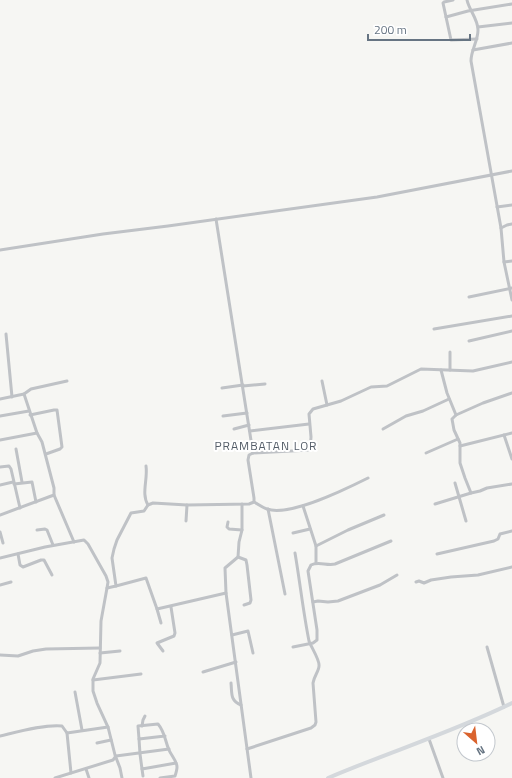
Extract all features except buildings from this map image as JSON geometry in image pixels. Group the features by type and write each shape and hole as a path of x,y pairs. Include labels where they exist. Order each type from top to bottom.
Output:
{"main road":[{"path":"328,778 477,720 512,703"}],"street":[{"path":"453,0 443,3 451,40 477,39"},
{"path":"467,0 478,27 477,39 471,57 471,65 501,228 504,262 512,299"},
{"path":"446,17 512,4"},
{"path":"478,27 512,23"},
{"path":"473,50 512,43"},
{"path":"0,250 103,234 377,197 512,172"},
{"path":"497,207 512,205"},
{"path":"216,219 253,452"},
{"path":"501,228 512,224"},
{"path":"504,262 512,261"},
{"path":"469,297 511,289"},
{"path":"434,329 512,316"},
{"path":"469,341 512,331"},
{"path":"6,334 12,397"},
{"path":"450,352 450,370"},
{"path":"254,502 248,460 249,455 253,452 309,450 311,448 309,424 310,412 313,409 348,399 371,387 387,386 417,370 426,368 477,371 512,362"},
{"path":"441,370 449,399 456,415"},
{"path":"0,399 24,394 31,389 66,381"},
{"path":"322,381 327,405"},
{"path":"222,388 265,384"},
{"path":"471,493 464,478 460,464 460,446 452,419 456,415 482,403 512,393"},
{"path":"24,394 37,433 46,454 54,488 54,495 74,542"},
{"path":"383,429 406,416 423,412 449,399"},
{"path":"0,416 57,410 62,448 46,454"},
{"path":"223,416 247,413"},
{"path":"250,431 309,424"},
{"path":"234,429 249,425"},
{"path":"0,440 37,433"},
{"path":"460,446 512,433"},
{"path":"504,435 512,460"},
{"path":"426,453 458,439"},
{"path":"16,449 22,482"},
{"path":"0,467 10,466 20,508"},
{"path":"146,466 147,477 144,499 148,505"},
{"path":"114,587 112,558 117,540 130,513 144,511 148,505 153,503 187,505 249,504 254,502 268,509 277,510 303,506 324,499 368,478"},
{"path":"0,485 32,482 36,502"},
{"path":"455,483 466,521"},
{"path":"435,504 487,488 512,484"},
{"path":"0,515 54,495"},
{"path":"242,504 242,530 239,542 238,557 225,568 226,593 251,778"},
{"path":"186,520 187,505"},
{"path":"303,506 316,546 316,563"},
{"path":"268,509 285,594"},
{"path":"316,546 348,530 384,515"},
{"path":"228,522 227,526 229,528 242,530"},
{"path":"293,533 310,529"},
{"path":"37,530 47,530 53,545"},
{"path":"437,554 494,541 498,539 500,534 512,531"},
{"path":"0,532 3,542"},
{"path":"0,558 53,545 83,540 88,544 106,576 108,582 102,621 99,666 93,680 95,697 108,727 122,778"},
{"path":"293,647 316,642 318,636 308,571 311,565 316,563 328,565 335,564 391,541"},
{"path":"247,749 311,728 315,725 316,712 313,683 320,663 310,644 303,613 295,553"},
{"path":"18,554 21,566 25,567 44,560 52,575"},
{"path":"238,557 246,560 247,565 251,600 244,605"},
{"path":"416,582 424,583 430,580 478,575 512,567"},
{"path":"313,602 338,601 380,585 397,575"},
{"path":"107,588 146,578 161,623"},
{"path":"0,585 10,582"},
{"path":"157,609 171,607 226,593"},
{"path":"162,651 157,643 174,636 175,633 171,607"},
{"path":"232,635 248,631 252,653"},
{"path":"487,647 504,706"},
{"path":"0,656 18,656 33,651 46,649 100,648"},
{"path":"100,652 120,651"},
{"path":"203,672 236,662"},
{"path":"93,680 141,674"},
{"path":"231,683 233,700 236,704 241,706"},
{"path":"75,692 82,730"},
{"path":"142,726 145,716"},
{"path":"143,776 138,726 158,724 165,736 178,769 175,776 160,778"},
{"path":"0,736 30,729 59,726 63,727 67,733 71,773"},
{"path":"67,733 108,727"},
{"path":"139,738 165,736"},
{"path":"429,739 443,778"},
{"path":"97,743 111,740"},
{"path":"55,778 113,760 116,756 169,749"},
{"path":"142,769 176,763"},
{"path":"86,769 89,778"}],"district":[{"name":"PRAMBATAN LOR","path":"266,445"}]}
